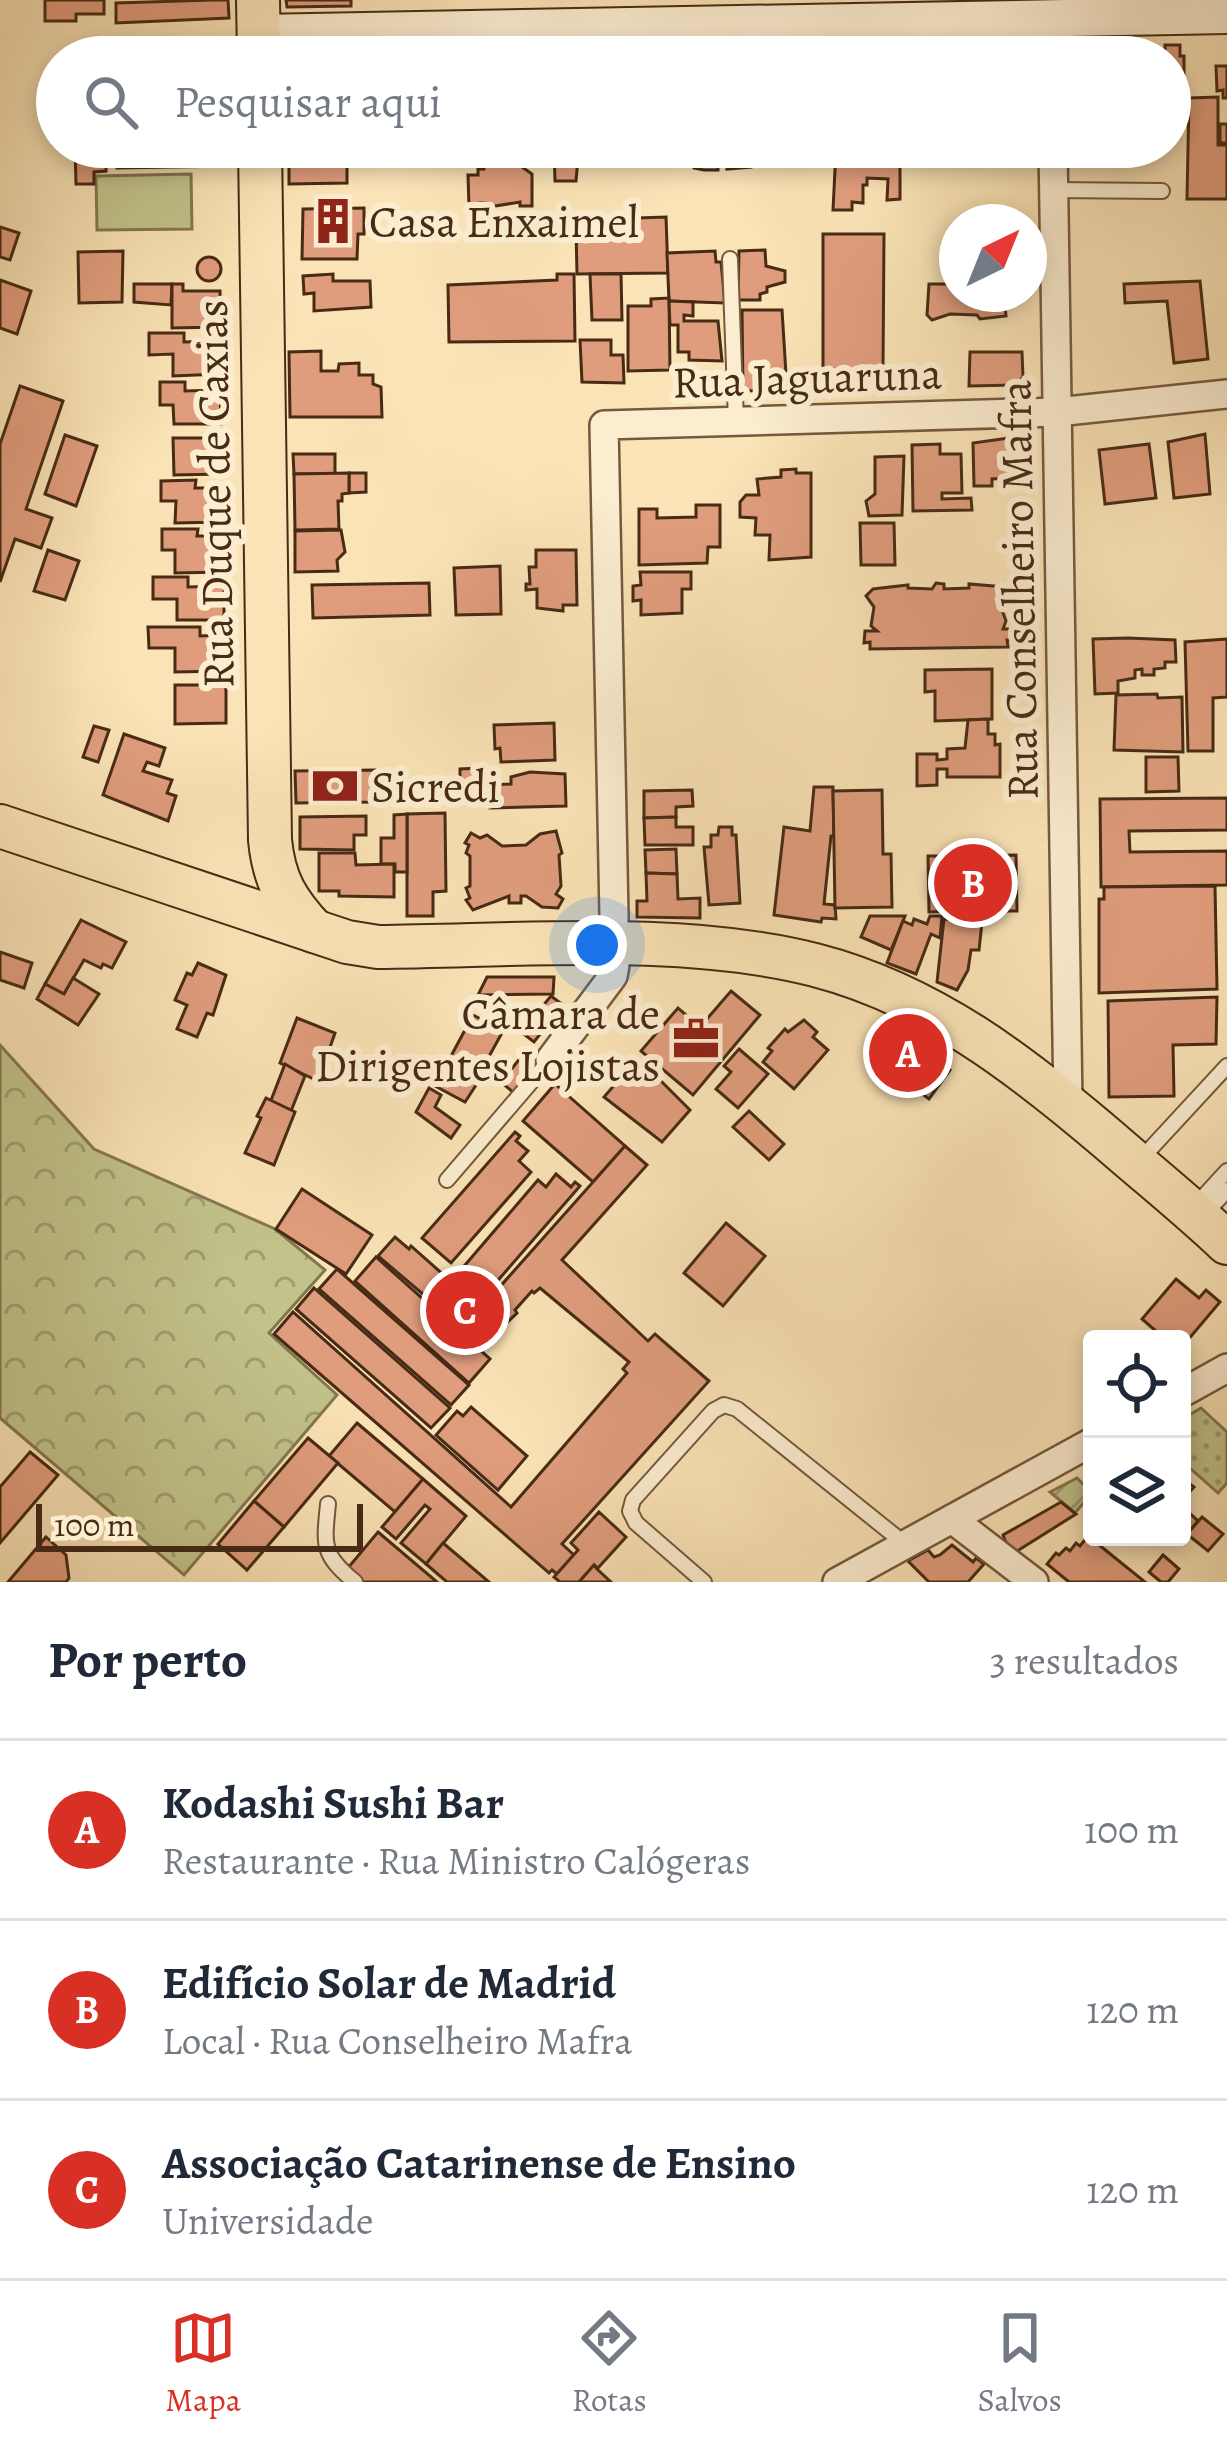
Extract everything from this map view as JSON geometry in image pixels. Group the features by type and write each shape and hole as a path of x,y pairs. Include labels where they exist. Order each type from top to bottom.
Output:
{"main road":[{"path":"258,30 836,11 1051,18 1227,15"},
{"name":"Rua Duque de Caxias","path":"260,168 271,840 276,881 285,899 315,932"},
{"path":"0,826 315,932 378,947 615,946 759,954 868,982 956,1023 1068,1105 1216,1224"},
{"path":"195,892 234,879 271,840"}],"street":[{"path":"1051,18 1051,36"},
{"name":"Rua Conselheiro Mafra","path":"1053,168 1068,1105"},
{"name":"Rua Jaguaruna","path":"615,946 604,425 1057,412 1227,394"},
{"path":"550,1060 613,976 615,946"},
{"path":"1191,1388 1227,1368"},
{"path":"837,1582 1083,1447"},
{"path":"952,1519 1034,1582"}],"lane":[{"path":"1053,190 1162,191"},
{"path":"730,259 736,421"},
{"path":"447,1180 550,1060"},
{"path":"1137,1164 1227,1066"},
{"path":"1216,1224 1227,1171"},
{"path":"704,1582 636,1523 630,1511 633,1500 713,1411 724,1405 737,1408 905,1544"},
{"path":"328,1504 324,1544 332,1564 355,1582"}],"green space":[{"path":"191,174 192,229 97,230 96,176"},
{"path":"0,1045 94,1149 275,1229 325,1270 269,1333 337,1395 184,1575 0,1418"},
{"path":"1201,1408 1227,1432 1227,1483 1218,1493 1191,1469 1191,1414"},
{"path":"1077,1478 1083,1484 1083,1504 1075,1513 1050,1492"}],"building":[{"path":"45,0 104,0 104,14 76,14 76,21 45,21"},
{"path":"228,0 229,18 116,23 116,3"},
{"path":"286,0 351,0 351,6 287,7"},
{"path":"1216,66 1227,66 1227,98 1223,90 1217,91"},
{"path":"1218,97 1218,145 1227,145 1227,199 1187,199 1191,98"},
{"path":"1220,124 1227,124 1227,143 1220,143"},
{"path":"76,168 106,168 94,172 94,184 76,184"},
{"path":"289,168 347,168 347,183 289,184"},
{"path":"524,168 532,174 532,206 520,206 520,202 469,207 468,175 484,169"},
{"path":"555,168 577,168 576,181 555,181"},
{"path":"835,168 900,168 900,199 887,200 888,179 867,178 863,203 852,202 852,210 833,210"},
{"name":"Casa Enxaimel","path":"364,208 357,259 302,259 303,209"},
{"path":"666,217 668,273 577,274 576,230 607,230 607,219"},
{"path":"0,227 19,233 10,260 0,257"},
{"path":"823,234 884,234 883,370 823,369"},
{"path":"765,250 766,266 785,271 785,282 767,287 760,300 738,300 739,251"},
{"path":"123,251 122,302 79,303 78,252"},
{"path":"715,251 716,262 721,262 725,303 669,301 667,253"},
{"path":"209,257 218,260 218,278 209,281 200,278 197,269 200,260"},
{"path":"333,274 333,281 370,281 371,307 314,311 314,293 304,294 303,276"},
{"path":"557,274 574,274 575,341 449,342 448,285 557,280"},
{"path":"590,274 621,274 622,320 592,320"},
{"path":"0,280 31,291 17,334 0,328"},
{"path":"1200,281 1208,359 1174,363 1167,301 1125,303 1124,284"},
{"path":"134,284 172,284 171,305 134,302"},
{"path":"172,284 183,284 183,291 220,291 221,327 172,328"},
{"path":"929,284 939,284 939,312 1006,312 1006,316 980,319 950,314 932,320 927,315"},
{"path":"669,298 670,370 628,371 628,306 651,306 651,299"},
{"path":"669,301 693,302 693,316 684,315 684,321 718,321 722,361 689,360 689,352 678,352 678,325 670,325"},
{"path":"742,310 782,310 787,390 743,391"},
{"path":"149,333 184,333 184,342 219,341 220,374 173,376 173,354 149,355"},
{"path":"580,340 611,340 611,355 623,355 624,383 582,382"},
{"path":"321,351 321,371 359,363 359,375 373,375 373,384 381,387 382,417 290,417 289,352"},
{"path":"970,352 1022,352 1023,377 1016,385 969,386"},
{"path":"160,382 185,382 185,391 220,390 221,424 174,424 173,405 160,405"},
{"path":"20,386 63,401 26,509 52,518 41,548 15,539 0,582 0,444"},
{"path":"1205,434 1210,494 1174,498 1168,442"},
{"path":"65,435 97,446 76,506 45,494"},
{"path":"1016,437 1016,443 1026,449 1025,477 992,479 992,486 974,486 973,443"},
{"path":"173,438 223,438 223,474 174,475"},
{"path":"940,444 940,454 961,454 962,493 942,493 942,499 971,498 972,510 913,511 912,445"},
{"path":"1149,444 1156,498 1105,504 1099,450"},
{"path":"293,454 335,454 335,474 294,474"},
{"path":"904,456 902,515 869,516 866,501 875,494 875,457"},
{"path":"796,469 796,473 811,473 811,557 769,560 770,535 755,535 756,518 740,517 740,502 746,495 759,495 757,479 781,477 781,470"},
{"path":"349,473 366,473 366,492 349,493"},
{"path":"349,473 349,493 338,501 339,529 295,530 294,474"},
{"path":"196,480 195,488 222,488 222,522 175,523 176,501 161,501 161,481"},
{"path":"696,505 720,505 720,547 708,547 707,563 639,565 639,509 657,509 657,518 696,517"},
{"path":"860,523 894,523 895,565 861,565"},
{"path":"162,529 198,529 197,536 224,536 224,572 175,573 175,550 162,550"},
{"path":"341,530 345,552 337,560 338,571 295,572 295,531"},
{"path":"48,550 79,561 65,600 34,591"},
{"path":"536,550 576,550 577,605 563,605 563,611 537,608 537,589 526,590 529,567 536,567"},
{"path":"500,566 501,614 456,615 454,568"},
{"path":"640,572 691,572 691,589 682,589 682,613 641,615 641,600 633,601 633,586 641,585"},
{"path":"153,577 188,577 188,587 224,586 224,620 177,620 177,599 153,599"},
{"path":"429,583 430,615 313,618 312,585"},
{"path":"936,583 944,584 944,589 969,588 969,584 1005,587 1010,596 1000,604 1006,621 1003,629 1013,629 1008,647 870,649 870,642 864,643 865,631 877,631 871,626 874,607 866,596 873,589 908,585 932,589"},
{"path":"148,627 200,627 200,636 224,635 225,671 175,672 175,648 149,648"},
{"path":"1093,639 1175,640 1176,662 1165,662 1165,668 1154,669 1154,675 1135,670 1135,678 1118,681 1118,693 1095,694"},
{"path":"1227,639 1227,697 1213,698 1213,751 1188,751 1185,642"},
{"path":"992,669 992,719 935,721 935,691 925,692 925,670"},
{"path":"175,685 226,685 226,723 175,724"},
{"path":"1157,694 1158,698 1182,697 1183,752 1114,750 1116,695"},
{"path":"988,719 988,734 995,734 995,745 1000,744 1000,777 947,777 947,769 937,769 937,785 917,786 917,754 947,759 947,749 965,748 968,720"},
{"path":"554,723 555,760 501,762 494,725"},
{"path":"94,726 109,730 98,762 83,757"},
{"path":"124,734 165,748 159,766 147,762 143,771 172,780 167,793 176,796 168,821 103,795"},
{"path":"1146,757 1178,757 1179,791 1146,792"},
{"path":"480,768 481,790 460,790 460,769"},
{"name":"Sicredi","path":"375,770 375,802 296,803 295,771"},
{"path":"530,772 565,774 566,806 490,808 489,785 511,784 511,777"},
{"path":"814,787 833,787 834,836 824,904 835,905 836,919 822,918 821,922 774,915 784,827 810,831"},
{"path":"692,790 693,806 676,807 676,817 644,818 644,791"},
{"path":"882,790 883,854 891,854 892,907 835,908 833,791"},
{"path":"1227,798 1227,830 1129,831 1130,852 1227,851 1227,885 1101,887 1100,799"},
{"path":"445,813 446,891 433,892 433,916 407,916 407,814"},
{"path":"407,814 407,872 395,872 395,864 381,864 381,838 394,838 394,815"},
{"path":"366,816 366,835 354,835 354,850 300,849 300,817"},
{"path":"676,817 676,827 693,827 693,845 645,845 644,818"},
{"path":"719,827 732,827 736,835 740,903 709,905 704,847 711,847 711,835 718,835"},
{"path":"556,831 562,853 561,886 556,894 563,899 558,908 542,907 526,896 521,896 521,903 509,903 509,896 473,910 466,900 470,898 466,888 470,886 470,856 465,843 471,833 480,838 487,835 502,846 526,845 540,834"},
{"path":"676,849 677,874 646,873 645,850"},
{"path":"319,853 355,853 356,865 394,864 394,897 319,891"},
{"path":"1016,855 1017,911 972,911 971,888 963,889 963,911 929,912 928,856 962,856 962,877 970,877 970,856"},
{"path":"646,873 677,874 678,899 700,898 700,918 637,917 637,901 647,901"},
{"path":"1215,886 1217,989 1099,993 1099,899 1104,899 1104,887"},
{"path":"870,916 905,916 891,950 861,937"},
{"path":"930,916 942,916 940,938 931,934 916,974 887,963 903,921 927,924"},
{"path":"944,919 982,922 979,950 971,950 968,970 957,990 937,982"},
{"path":"81,920 126,942 112,968 84,960 64,994 45,984"},
{"path":"0,952 32,963 24,988 0,980"},
{"path":"198,963 226,975 213,1015 207,1013 197,1037 177,1029 187,1005 175,1000 187,973 192,975"},
{"path":"487,977 554,977 553,994 478,995"},
{"path":"73,978 99,994 78,1025 37,999 45,984 64,994"},
{"name":"Câmara de Dirigentes Lojistas","path":"731,991 760,1015 693,1095 641,1051 678,1008 700,1027"},
{"path":"551,996 563,1005 534,1042 521,1032"},
{"path":"1217,997 1216,1044 1173,1045 1174,1096 1109,1097 1108,1001"},
{"path":"473,1015 503,1031 487,1060 491,1062 465,1102 435,1086"},
{"path":"297,1018 335,1033 318,1081 280,1063"},
{"path":"804,1020 828,1050 794,1089 763,1062 772,1051 768,1048 785,1029 788,1032"},
{"path":"902,1036 950,1070 929,1099 907,1083 902,1090 877,1072"},
{"path":"739,1049 768,1074 738,1108 716,1089 731,1072 724,1066"},
{"path":"522,1056 535,1067 514,1093 501,1082"},
{"path":"638,1058 690,1110 662,1142 604,1097"},
{"path":"285,1064 305,1076 291,1111 270,1103"},
{"path":"555,1084 625,1146 593,1182 523,1121"},
{"path":"429,1088 441,1095 435,1107 460,1125 451,1138 416,1112"},
{"path":"266,1098 295,1112 274,1165 245,1153"},
{"path":"749,1111 784,1144 769,1160 733,1127"},
{"path":"515,1132 520,1136 516,1141 528,1151 519,1161 531,1172 451,1263 422,1238"},
{"path":"625,1146 647,1165 562,1260 648,1341 655,1334 709,1381 562,1544 574,1555 557,1574 549,1573 274,1334 293,1312 511,1507 627,1373 623,1369 629,1362 540,1288 532,1291 484,1346 378,1256 395,1237 481,1308"},
{"path":"556,1174 571,1187 575,1182 580,1186 480,1301 453,1279 538,1180 546,1187"},
{"path":"302,1189 372,1235 346,1274 276,1229"},
{"path":"726,1223 765,1256 723,1306 684,1273"},
{"path":"376,1257 490,1359 469,1383 355,1281"},
{"path":"337,1269 469,1385 451,1405 319,1289"},
{"path":"1176,1279 1199,1298 1206,1290 1220,1302 1191,1336 1191,1330 1155,1330 1142,1319"},
{"path":"314,1288 450,1408 431,1428 296,1309"},
{"path":"471,1407 527,1456 498,1490 436,1435 457,1411 463,1416"},
{"path":"357,1423 423,1479 395,1512 329,1456"},
{"path":"308,1438 338,1463 284,1527 254,1501"},
{"path":"30,1452 58,1475 0,1543 0,1487"},
{"path":"423,1479 466,1516 426,1564 401,1543 430,1509 425,1505 396,1539 382,1527"},
{"path":"254,1501 284,1527 247,1570 218,1544"},
{"path":"1061,1502 1076,1514 1011,1555 1003,1535"},
{"path":"599,1512 626,1537 579,1582 560,1582 554,1577 578,1550 571,1543"},
{"path":"1202,1517 1223,1534 1208,1551 1191,1537 1191,1529"},
{"path":"378,1532 437,1582 362,1582 347,1569"},
{"path":"46,1537 66,1555 66,1582 8,1582"},
{"path":"1083,1542 1083,1546 1100,1546 1145,1582 1069,1582 1047,1564 1056,1553 1070,1551 1076,1543"},
{"path":"443,1543 489,1582 447,1582 426,1564"},
{"path":"952,1545 973,1562 976,1558 984,1564 968,1582 929,1582 908,1561 928,1550 934,1557 940,1555"},
{"path":"1163,1555 1179,1569 1168,1582 1149,1572"},
{"path":"594,1565 597,1569 611,1582 579,1582"}],"place":[{"name":"Casa Enxaimel","path":"333,221"},
{"name":"Sicredi","path":"335,786"},
{"name":"Edifício Solar de Madrid","path":"973,883"},
{"name":"Câmara de Dirigentes Lojistas","path":"696,1039"},
{"name":"Kodashi Sushi Bar","path":"908,1053"},
{"name":"Associação Catarinense de Ensino","path":"465,1310"}]}
